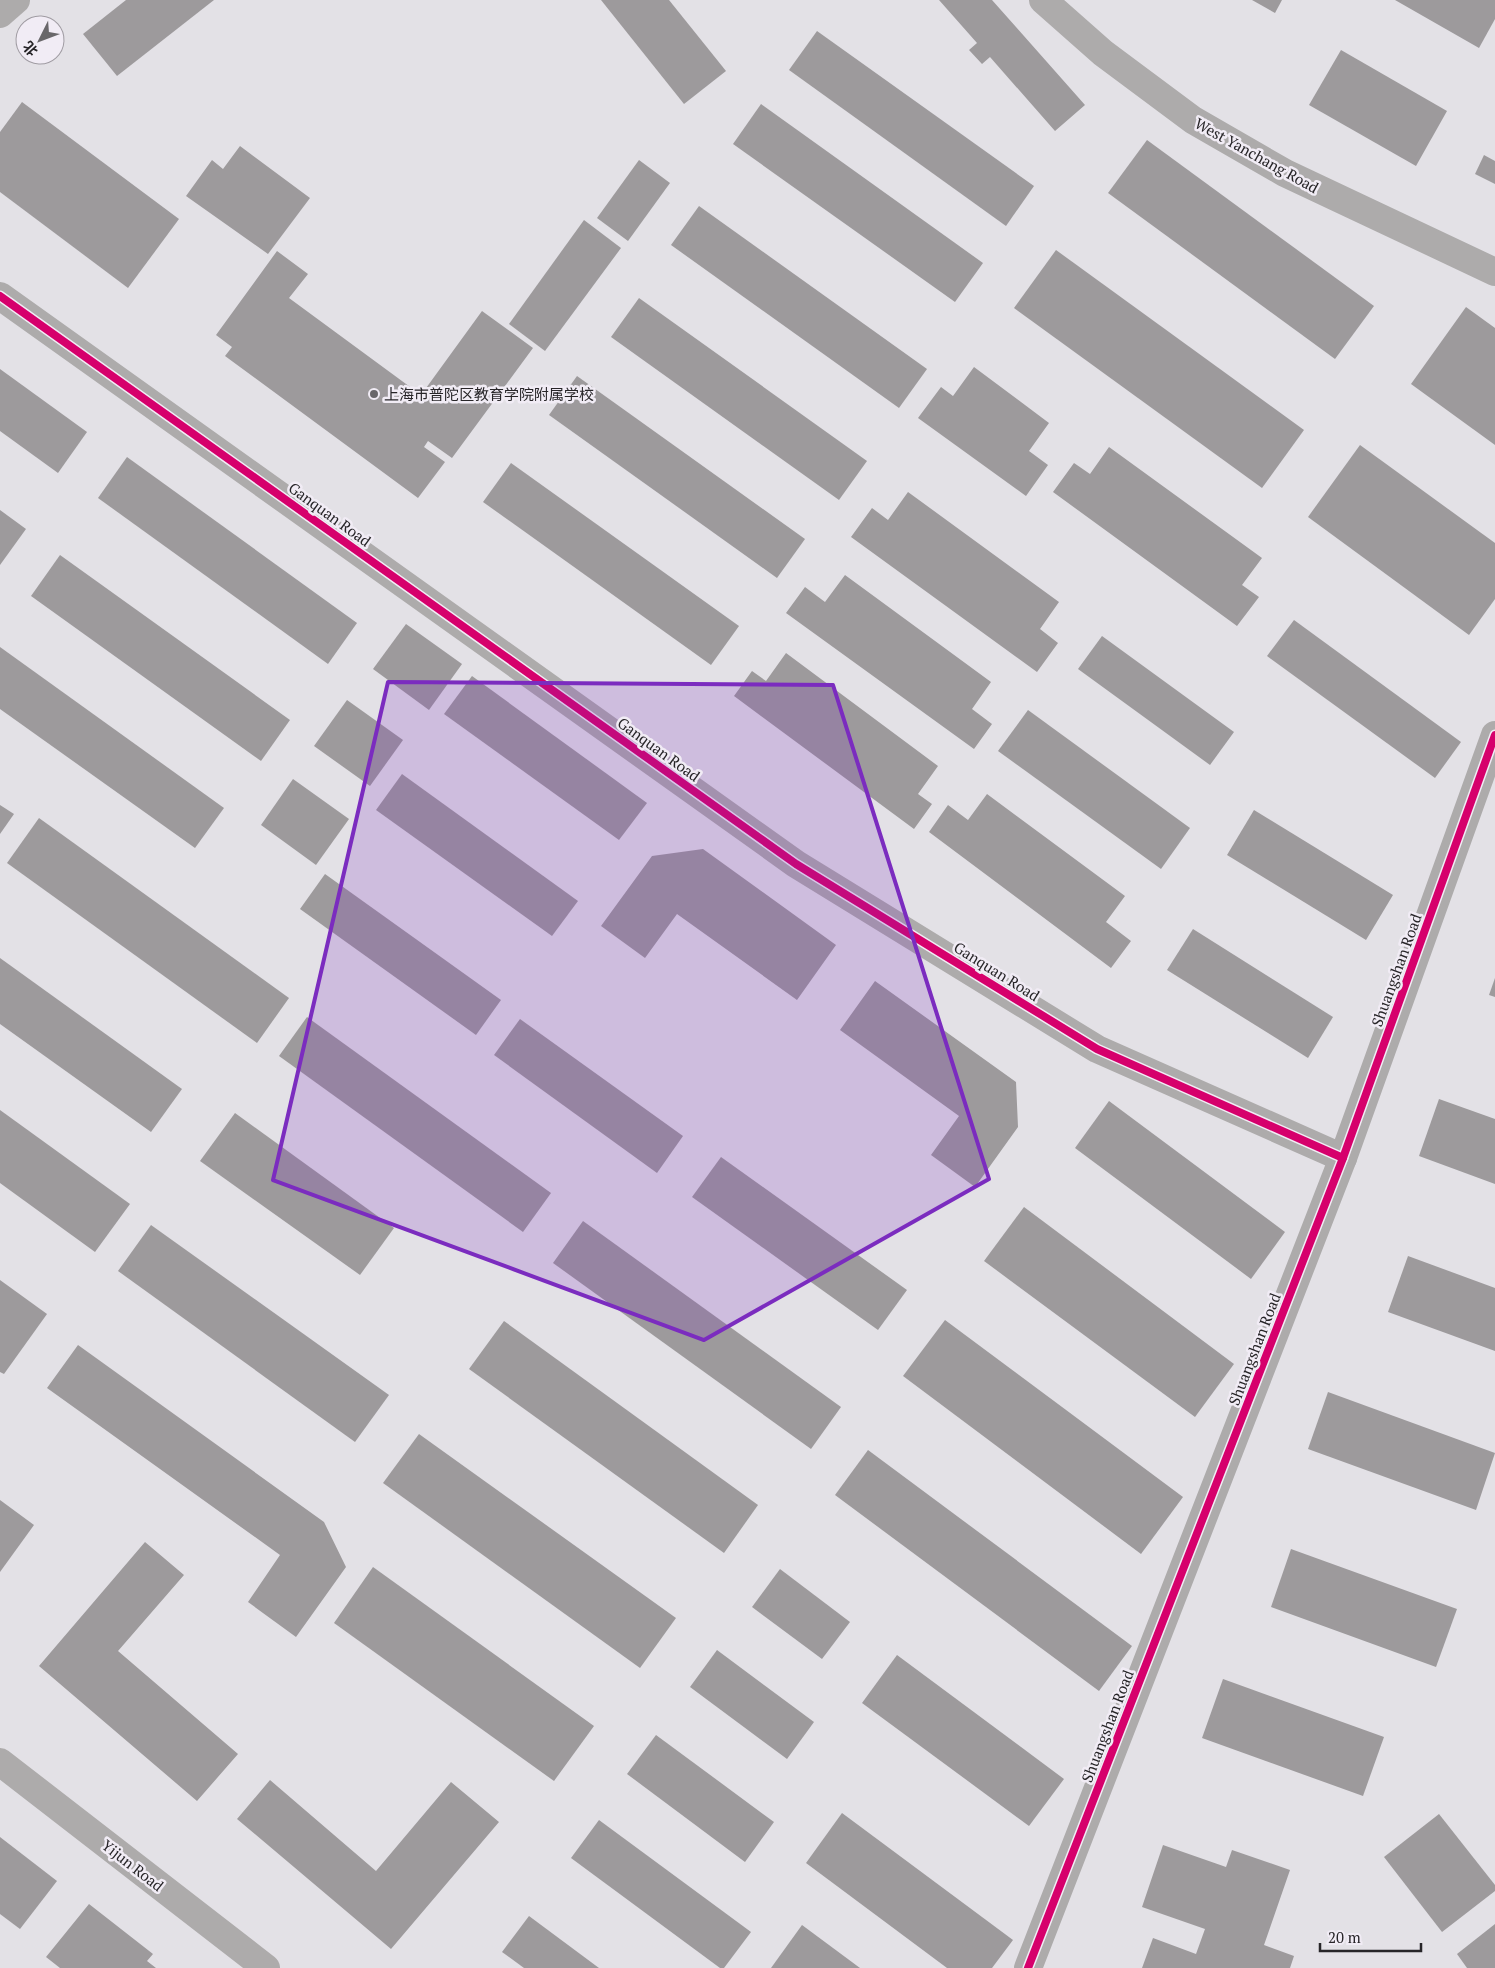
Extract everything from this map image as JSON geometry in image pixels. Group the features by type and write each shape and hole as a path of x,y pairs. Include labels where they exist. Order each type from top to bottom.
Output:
{"street":[{"path":"0,14 16,0"},
{"name":"West Yanchang Road","path":"1043,0 1103,54 1193,120 1285,174 1495,272"},
{"name":"Ganquan Road","path":"0,296 796,864 1097,1049 1343,1158"},
{"name":"Shuangshan Road","path":"1028,1968 1343,1158 1495,735"},
{"name":"Yijun Road","path":"0,1762 266,1968"}],"highlighted area":[{"path":"388,682 833,685 989,1179 704,1340 273,1180"}],"building":[{"path":"126,0 214,0 117,76 83,34"},
{"path":"601,0 669,0 726,71 684,104"},
{"path":"939,0 992,0 1085,105 1055,131 990,57 982,64 969,50 977,43"},
{"path":"1252,0 1282,0 1275,13"},
{"path":"1395,0 1495,0 1495,19 1479,48"},
{"path":"817,31 1034,186 1006,226 789,70"},
{"path":"1341,50 1447,111 1416,166 1309,105"},
{"path":"22,102 179,219 128,288 0,192 0,132"},
{"path":"761,104 983,263 955,302 733,144"},
{"path":"1147,140 1374,306 1335,359 1108,193"},
{"path":"240,146 310,198 268,254 186,196 212,160 223,169"},
{"path":"1484,155 1495,161 1495,184 1475,174"},
{"path":"639,160 670,183 628,241 597,218"},
{"path":"699,206 927,369 899,408 671,245"},
{"path":"584,220 621,248 545,351 509,324"},
{"path":"1056,250 1304,430 1262,488 1014,308"},
{"path":"277,251 308,274 289,298 421,395 482,311 533,348 452,458 428,441 424,447 445,462 418,498 225,356 232,347 216,335"},
{"path":"639,298 867,461 839,500 611,337"},
{"path":"1466,307 1495,328 1495,445 1411,384"},
{"path":"974,367 1049,423 1029,451 1048,465 1026,496 918,418 941,387 953,396"},
{"path":"0,369 87,432 58,473 0,431"},
{"path":"577,376 805,539 777,578 549,415"},
{"path":"1360,445 1495,543 1495,599 1469,635 1308,517"},
{"path":"1109,447 1262,558 1242,585 1259,597 1237,626 1053,492 1074,463 1090,474"},
{"path":"127,457 357,623 328,664 98,498"},
{"path":"511,463 739,626 711,665 483,502"},
{"path":"908,492 1059,602 1040,629 1058,643 1037,672 851,537 872,508 888,520"},
{"path":"0,510 26,529 0,565"},
{"path":"60,555 290,720 261,761 31,596"},
{"path":"845,575 991,682 972,709 992,724 974,749 786,613 805,587 825,602"},
{"path":"1294,620 1461,742 1435,778 1267,656"},
{"path":"406,624 462,664 429,710 373,669"},
{"path":"1102,636 1234,732 1210,765 1078,669"},
{"path":"0,647 224,808 195,848 0,709"},
{"path":"786,653 938,766 918,794 932,804 914,829 734,696 752,671 766,681"},
{"path":"472,676 647,803 619,840 444,714"},
{"path":"347,700 403,740 370,786 314,746"},
{"path":"1028,710 1190,828 1161,869 998,751"},
{"path":"402,774 578,901 552,936 376,810"},
{"path":"293,779 349,819 316,865 261,825"},
{"path":"987,794 1125,896 1106,922 1131,941 1111,968 929,832 948,805 968,820"},
{"path":"0,805 14,814 0,834"},
{"path":"1254,810 1393,895 1366,940 1227,855"},
{"path":"39,818 289,998 257,1043 7,863"},
{"path":"703,849 836,945 797,1000 677,914 645,958 601,926 652,856"},
{"path":"325,874 501,1000 476,1035 300,909"},
{"path":"1193,929 1333,1017 1308,1058 1167,970"},
{"path":"0,958 182,1089 151,1132 0,1024"},
{"path":"1495,978 1495,997 1489,995"},
{"path":"875,981 1016,1082 1018,1127 975,1187 931,1155 959,1116 840,1030"},
{"path":"307,1017 551,1193 523,1232 279,1056"},
{"path":"520,1019 683,1136 657,1173 494,1055"},
{"path":"1439,1099 1495,1119 1495,1184 1419,1156"},
{"path":"1109,1101 1285,1232 1251,1279 1075,1148"},
{"path":"0,1110 130,1204 95,1252 0,1183"},
{"path":"235,1113 394,1228 360,1275 200,1161"},
{"path":"721,1157 907,1290 878,1330 692,1197"},
{"path":"1024,1207 1234,1364 1195,1417 984,1261"},
{"path":"583,1221 841,1407 811,1449 553,1263"},
{"path":"151,1225 389,1395 355,1442 118,1271"},
{"path":"1408,1256 1495,1288 1495,1351 1388,1312"},
{"path":"0,1280 47,1314 4,1374 0,1372"},
{"path":"945,1320 1183,1497 1141,1554 903,1376"},
{"path":"504,1321 758,1505 724,1553 469,1369"},
{"path":"78,1345 324,1522 346,1567 296,1637 248,1602 280,1555 47,1388"},
{"path":"1328,1392 1495,1453 1476,1510 1308,1449"},
{"path":"419,1434 676,1618 640,1668 383,1483"},
{"path":"868,1450 1132,1646 1099,1691 835,1495"},
{"path":"0,1500 34,1525 0,1572"},
{"path":"145,1542 184,1575 118,1651 238,1754 197,1801 39,1666"},
{"path":"1291,1549 1457,1609 1436,1667 1271,1607"},
{"path":"373,1567 594,1726 554,1781 334,1623"},
{"path":"780,1569 850,1622 822,1659 752,1607"},
{"path":"717,1650 814,1722 787,1759 690,1687"},
{"path":"897,1655 1064,1779 1029,1826 862,1703"},
{"path":"1223,1679 1384,1737 1363,1796 1202,1738"},
{"path":"656,1735 774,1822 745,1862 627,1774"},
{"path":"270,1780 376,1871 451,1782 499,1822 391,1949 237,1819"},
{"path":"842,1813 1013,1940 992,1968 947,1968 806,1863"},
{"path":"1439,1814 1495,1885 1495,1891 1442,1932 1384,1857"},
{"path":"599,1820 751,1932 724,1968 720,1968 571,1858"},
{"path":"0,1837 57,1881 20,1929 0,1914"},
{"path":"1163,1845 1226,1867 1232,1850 1290,1870 1264,1945 1294,1956 1290,1968 1142,1968 1153,1938 1196,1954 1205,1929 1142,1907"},
{"path":"89,1904 153,1954 147,1961 156,1968 60,1968 46,1957"},
{"path":"529,1916 599,1968 524,1968 502,1952"},
{"path":"1495,1924 1495,1968 1467,1968 1457,1954"},
{"path":"802,1925 860,1968 771,1968"}],"cycle path":[{"path":"0,296 796,864 1097,1049 1343,1158"},
{"path":"1028,1968 1343,1158 1495,735"}],"place":[{"name":"上海市普陀区教育学院附属学校","path":"374,394"}]}
